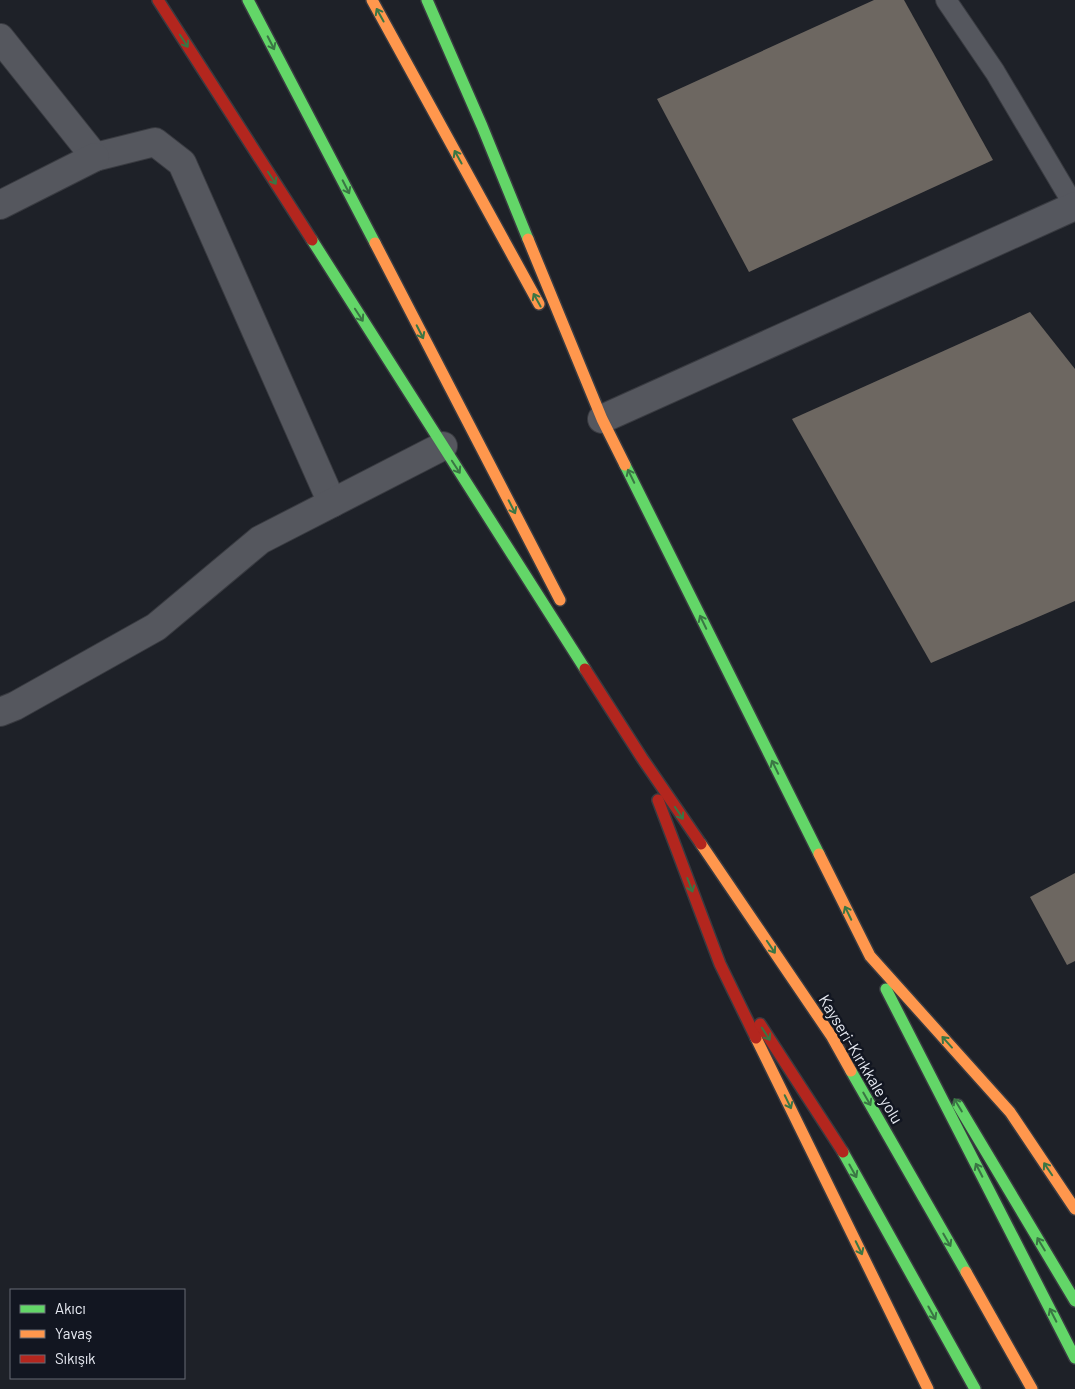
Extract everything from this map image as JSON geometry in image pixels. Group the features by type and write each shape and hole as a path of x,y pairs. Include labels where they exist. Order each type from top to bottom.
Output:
{"main road":[{"path":"158,0 642,758"},
{"path":"248,0 564,608"},
{"path":"372,0 545,314"},
{"path":"427,0 490,144 602,419"},
{"path":"554,332 602,419 870,956 1075,1358"},
{"path":"582,643 642,758 720,964 928,1389"},
{"name":"Kayseri-Kırıkkale yolu","path":"642,758 832,1037 1032,1389"},
{"path":"870,956 1010,1112 1075,1210"},
{"path":"870,956 1075,1301"},
{"path":"720,964 838,1143 975,1389"}],"street":[{"path":"0,38 95,157"},
{"path":"0,205 95,157 155,142 182,163 332,503"},
{"path":"602,419 1075,207"},
{"path":"5,713 156,627 260,540 443,446"}],"lane":[{"path":"946,0 995,72 1075,207"}],"building":[{"path":"874,0 904,0 993,160 749,272 657,99"},
{"path":"1030,312 1075,369 1075,601 931,663 792,419"},
{"path":"1075,873 1075,961 1067,965 1030,897"}],"traffic: fast":[{"path":"248,0 375,243"},
{"path":"427,0 482,126 528,239"},
{"path":"312,240 585,669"},
{"path":"625,465 819,854"},
{"path":"886,989 1075,1358"},
{"path":"851,1071 966,1272"},
{"path":"958,1105 1075,1301"},
{"path":"843,1152 975,1389"}],"traffic: slow":[{"path":"372,0 539,304"},
{"path":"528,239 602,419 625,465"},
{"path":"375,243 560,600"},
{"path":"701,844 832,1037 851,1071"},
{"path":"819,854 870,956 1010,1112 1075,1209"},
{"path":"756,1038 928,1389"},
{"path":"966,1272 1032,1389"}],"traffic: jam":[{"path":"158,0 312,240"},
{"path":"585,669 642,758 701,844"},
{"path":"658,800 720,964 756,1038"},
{"path":"760,1024 843,1152"}]}
